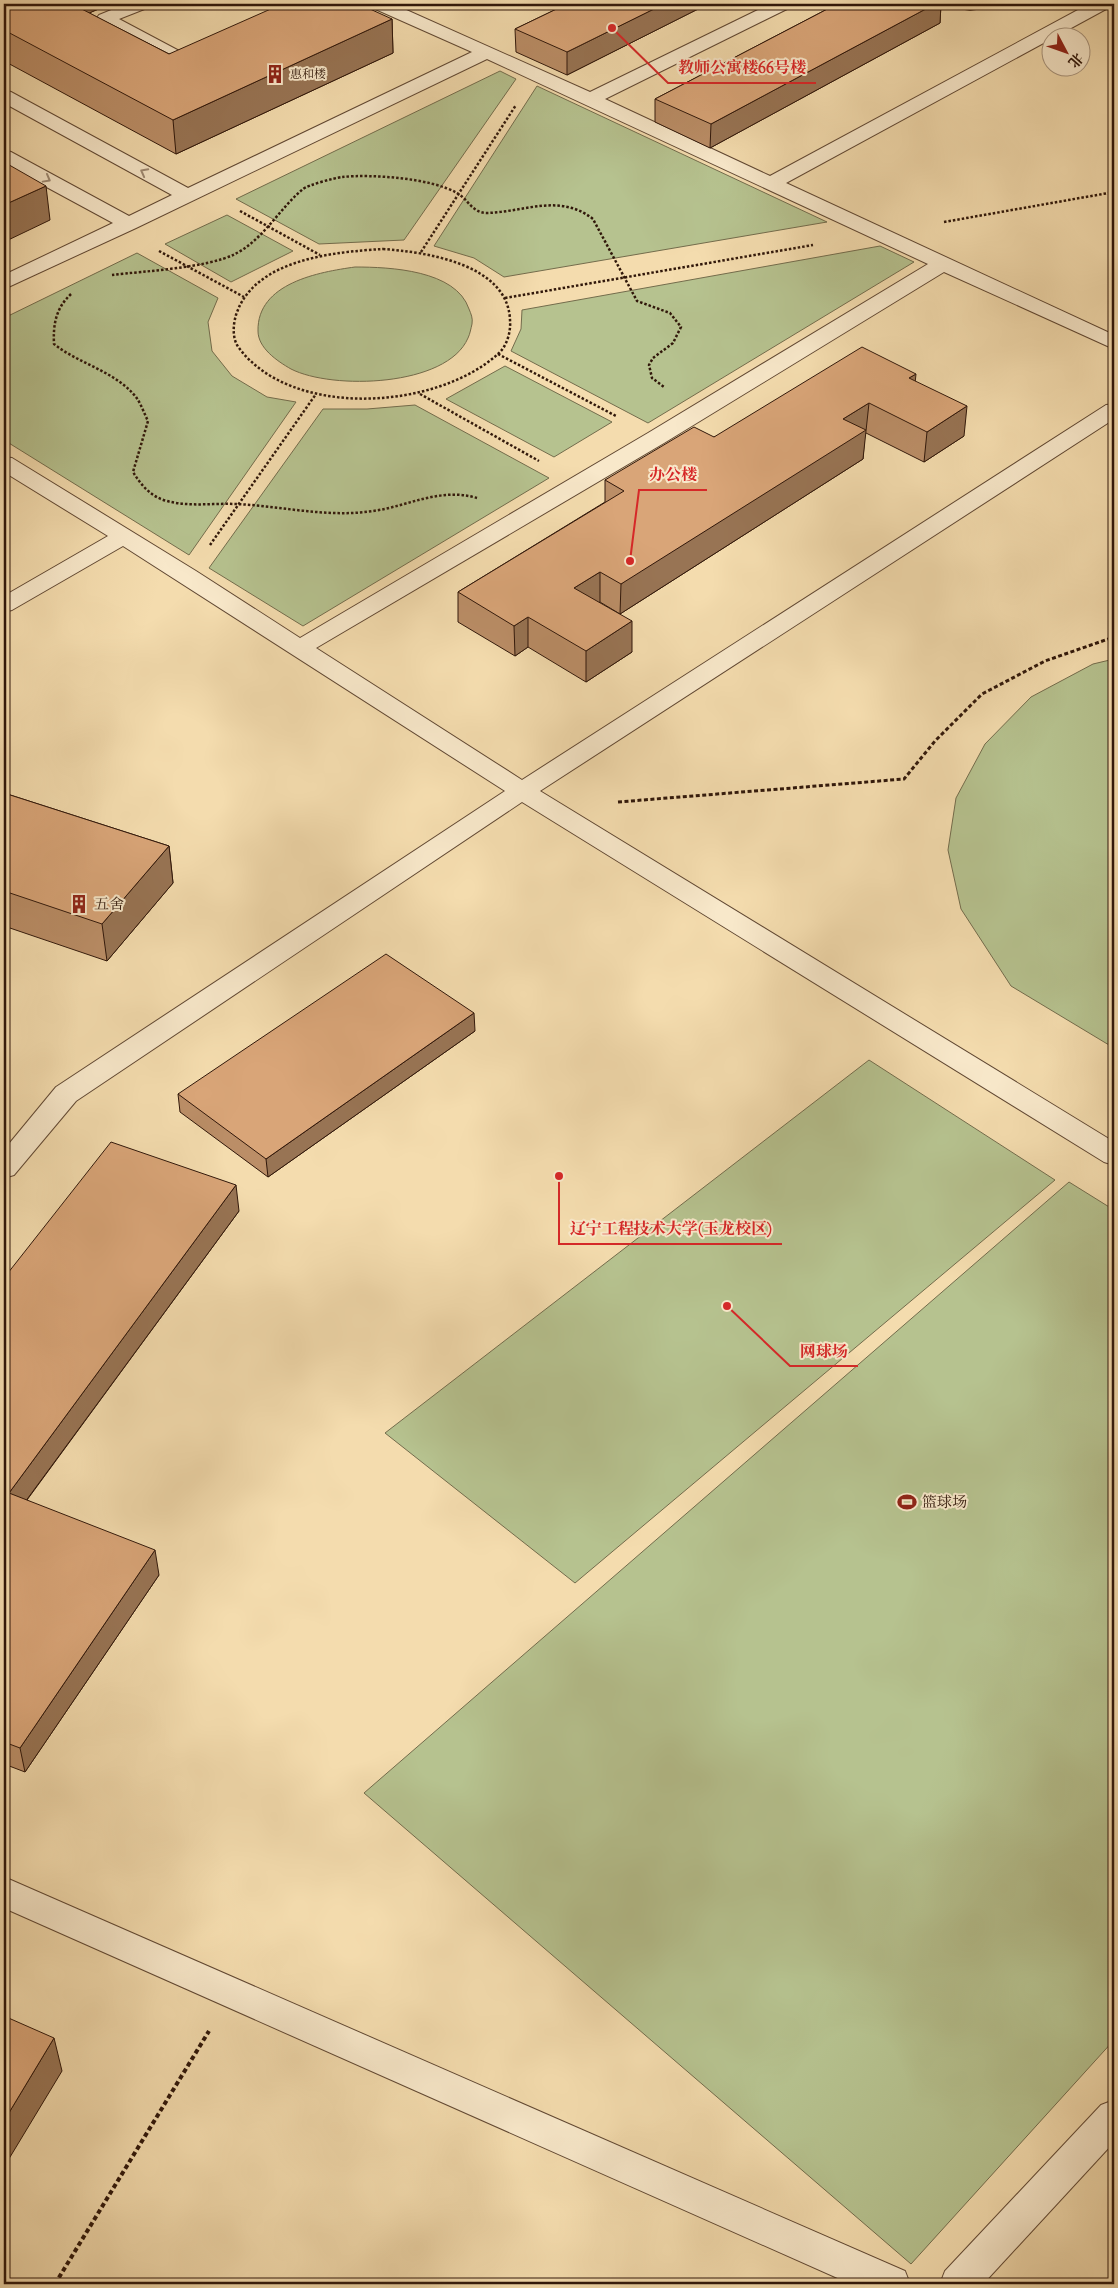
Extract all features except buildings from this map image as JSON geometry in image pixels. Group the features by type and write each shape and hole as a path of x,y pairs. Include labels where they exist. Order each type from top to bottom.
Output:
{"street":[{"path":"141,4 104,19 182,60 218,44"},
{"path":"379,4 773,182 942,264 1114,343"},
{"path":"592,100 783,4"},
{"path":"773,182 1102,4"},
{"path":"4,283 487,52"},
{"path":"4,96 194,192"},
{"path":"4,156 124,226"},
{"path":"300,648 656,438 942,264"},
{"path":"4,1168 66,1094 522,791 1114,410"},
{"path":"4,463 188,576 522,791 1114,1155"},
{"path":"4,604 123,537"},
{"path":"4,1892 892,2284"},
{"path":"958,2284 1114,2118"}],"path":[{"path":"421,252 536,74"},
{"path":"110,276 208,262 233,255 249,246 304,188 341,177 400,178 434,184 458,194 475,210 486,213 547,204 576,209 590,215 637,301 670,312 681,327 673,345 653,358 648,365 653,381 704,408"},
{"path":"194,192 269,226 321,255"},
{"path":"124,226 185,264 244,297"},
{"path":"383,249 421,252 461,264 490,281 505,298 512,325 502,348 498,354 473,373 434,390 420,393 385,398 336,397 291,387 257,369 237,345 233,320 244,297 268,277 301,261 321,255 383,249"},
{"path":"75,292 68,296 58,308 54,320 54,344 64,353 99,369 120,382 136,397 148,420 133,472 141,486 152,495 168,501 238,504 301,512 371,512 398,507 424,498 456,494 474,496 516,520"},
{"path":"498,354 656,438"},
{"path":"420,393 579,483"},
{"path":"188,576 316,394"},
{"path":"550,808 904,779 935,741 982,694 1045,661 1114,637"},
{"path":"55,2284 232,1993"}],"green space":[{"path":"500,71 516,79 404,240 319,244 236,199"},
{"path":"537,86 827,222 504,277 474,258 434,246"},
{"path":"227,215 293,251 231,282 165,244"},
{"path":"880,246 914,262 648,423 511,351 521,329 522,310"},
{"path":"137,253 218,298 208,322 212,351 232,376 267,397 296,402 189,555 4,440 4,318"},
{"path":"355,267 386,268 420,273 451,286 462,296 472,316 468,338 456,354 437,366 414,375 387,380 333,380 310,376 291,369 269,353 261,343 258,331 260,315 268,301 279,291 308,277"},
{"path":"505,366 612,422 554,457 446,399"},
{"path":"415,405 549,478 303,626 209,568 323,409 367,409"},
{"path":"1114,659 1114,1048 1011,986 961,909 948,850 956,798 985,744 1031,697 1093,664"},
{"path":"869,1060 1055,1180 575,1583 385,1433"},
{"name":"篮球场","path":"1069,1182 1114,1210 1114,2040 911,2264 364,1793"}],"place":[{"name":"教师公寓楼66号楼","path":"612,28"},
{"name":"惠和楼","path":"275,74"},
{"name":"办公楼","path":"630,561"},
{"name":"五舍","path":"79,904"},
{"name":"辽宁工程技术大学(玉龙校区)","path":"559,1176"},
{"name":"网球场","path":"727,1306"},
{"name":"篮球场","path":"907,1502"}]}
